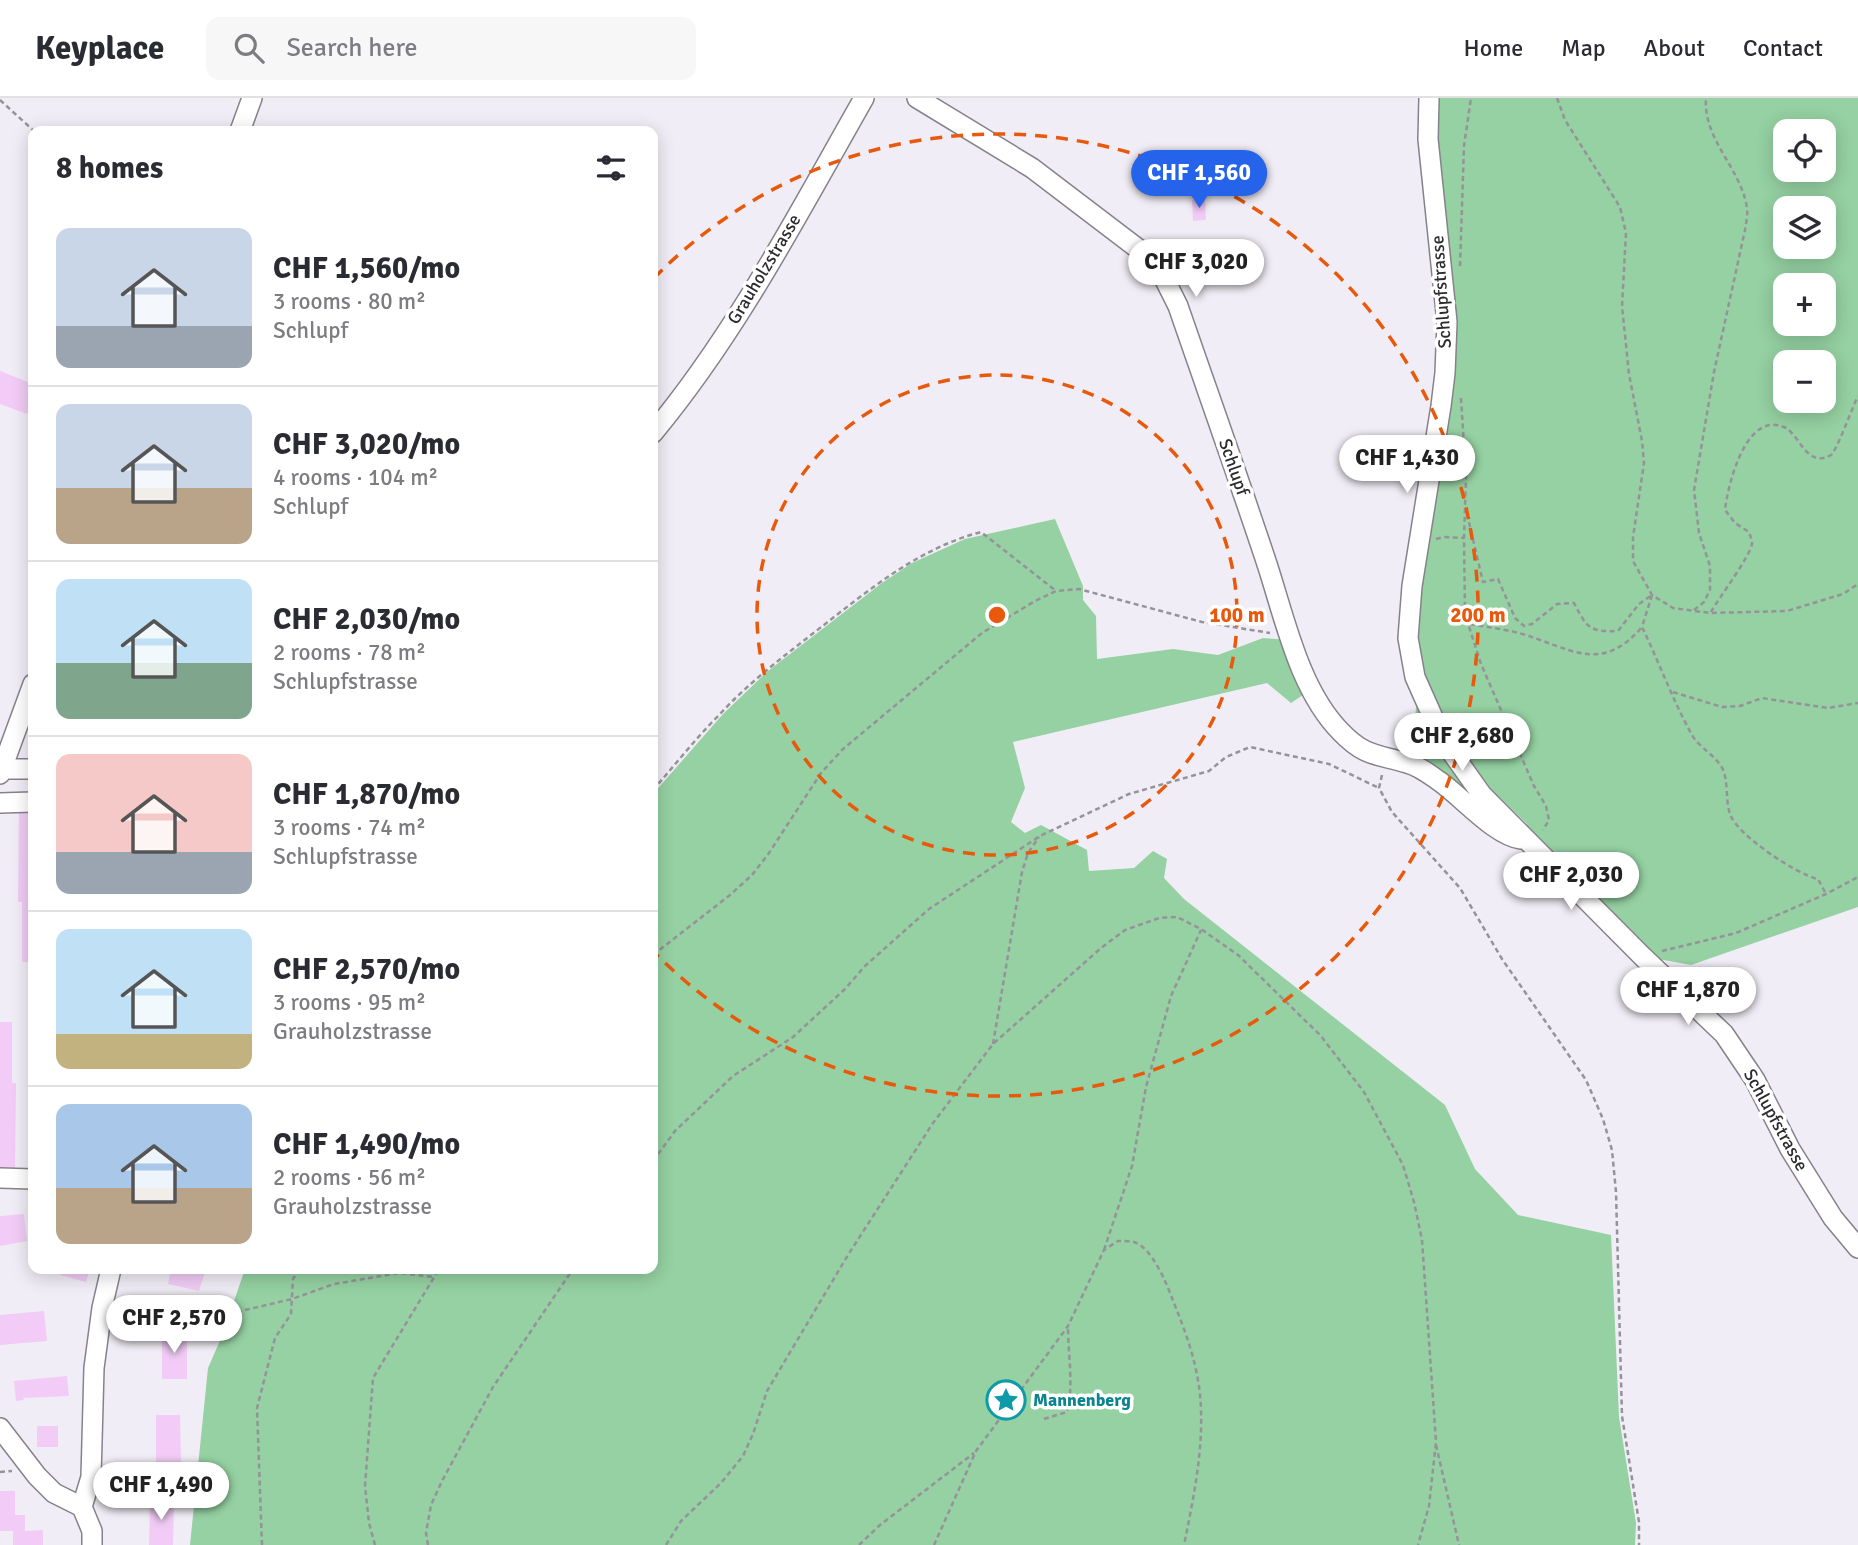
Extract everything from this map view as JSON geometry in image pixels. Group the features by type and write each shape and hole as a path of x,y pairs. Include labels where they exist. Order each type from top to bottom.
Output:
{"street":[{"path":"242,126 253,98"},
{"name":"Grauholzstrasse","path":"658,426 708,359 748,298 864,98"},
{"name":"Schlupf","path":"917,98 1051,181 1141,251 1162,274 1178,306 1290,638 1315,697 1330,720 1367,753 1407,762 1427,773 1504,834 1529,840"},
{"name":"Schlupfstrasse","path":"1429,98 1428,139 1447,336 1441,406 1412,586 1409,638 1415,677 1443,740 1482,794 1642,956 1724,1034 1755,1080 1790,1149 1833,1218 1858,1248"},
{"path":"28,698 1,772 28,769"},
{"path":"0,803 28,802"},
{"path":"0,1178 28,1179"},
{"path":"92,1545 92,1531 82,1507 91,1477 94,1368 100,1318 110,1274"},
{"path":"0,1428 37,1476 54,1493 82,1507"}],"path":[{"path":"1557,98 1565,120 1620,207 1626,233 1622,306 1629,374 1644,463 1633,537 1633,561 1652,595 1673,608 1710,613 1787,611 1843,593 1858,584"},
{"path":"1694,610 1704,602 1710,590 1710,566 1699,533 1695,490 1714,372 1745,230 1747,209 1742,192 1712,134 1705,114 1706,98"},
{"path":"0,100 29,126"},
{"path":"1710,613 1725,587 1748,557 1752,544 1749,532 1735,523 1726,510 1727,493 1745,442 1772,425 1786,428 1804,452 1829,457 1836,451 1858,396"},
{"path":"1466,510 1483,582 1498,579 1515,618 1524,626 1532,624 1557,604 1574,603 1586,626 1598,632 1618,631 1639,604 1652,595"},
{"path":"658,784 721,713 766,670 880,581 911,561 981,532 1056,591"},
{"path":"1420,544 1444,537 1464,538 1465,614 1481,664 1548,813 1547,827 1529,840"},
{"path":"658,951 730,895 752,874 821,774 843,749 982,633 1012,613 1056,591 1069,589 1095,592 1202,622 1290,638"},
{"path":"1469,624 1518,633 1581,654 1604,654 1628,643 1642,627 1652,595"},
{"path":"1642,627 1693,737 1723,768 1730,814 1737,826 1770,855 1808,877 1818,879 1826,894"},
{"path":"1379,788 1391,760 1409,743 1412,700 1419,686"},
{"path":"1673,692 1722,707 1740,706 1762,698 1828,708 1858,703"},
{"path":"658,1154 675,1131 733,1076 793,1037 845,989 865,966 929,909 1040,835 1129,794 1209,771 1226,757 1250,747 1329,764 1379,788 1392,812 1460,888 1502,959 1586,1080 1603,1119 1612,1150 1616,1192 1622,1416 1639,1522 1639,1545"},
{"path":"993,1044 1022,872 1028,853 1040,835"},
{"path":"1642,956 1735,933 1826,894 1858,877"},
{"path":"666,1545 681,1521 721,1483 743,1456 767,1391 848,1255 933,1123 993,1044 1101,948 1125,930 1159,918 1177,918 1201,929 1238,955 1283,996 1321,1036 1364,1092 1403,1165 1422,1240 1436,1442 1433,1480 1418,1545"},
{"path":"933,1545 976,1451 1068,1326 1104,1250 1132,1166 1146,1087 1171,996 1201,929"},
{"path":"658,946 662,947"},
{"path":"1104,1250 1118,1241 1136,1242 1151,1257 1166,1282 1189,1342 1198,1377 1201,1414 1191,1508 1184,1545"},
{"path":"262,1545 257,1408 275,1338 291,1314 293,1279 296,1274"},
{"path":"100,1318 224,1315 292,1299 334,1284 393,1274"},
{"path":"408,1274 434,1277"},
{"path":"375,1545 369,1523 365,1486 373,1378 436,1274"},
{"path":"428,1545 426,1533 431,1505 442,1481 493,1387 570,1274"},
{"path":"1044,1419 1067,1412 1072,1394 1068,1326"},
{"path":"1436,1442 1459,1545"},
{"path":"859,1545 880,1525 976,1451"}],"green space":[{"path":"1434,98 1858,98 1858,907 1691,965 1642,956 1529,840 1527,824 1491,789 1450,733 1420,668 1416,633 1418,589 1451,374 1433,137"},
{"path":"1055,519 1083,586 1083,600 1096,616 1097,659 1173,649 1218,655 1263,638 1287,640 1306,683 1303,695 1291,703 1267,683 1013,742 1025,788 1011,822 1025,833 1041,825 1087,850 1089,871 1134,868 1153,851 1167,859 1164,878 1184,899 1445,1105 1475,1169 1518,1215 1611,1235 1619,1417 1636,1523 1635,1545 190,1545 208,1368 243,1274 658,1274 658,788 723,714 768,671 882,583 912,563 965,539"},
{"path":"1417,692 1510,829 1401,757 1413,734"}],"building":[{"path":"1205,199 1206,220 1193,221 1192,200"},
{"path":"0,371 28,382 27,414 0,404"},
{"path":"19,811 28,811 28,962 22,962 22,902 18,902"},
{"path":"0,1022 12,1022 12,1083 16,1083 15,1173 0,1173"},
{"path":"24,1214 27,1241 0,1246 0,1216"},
{"path":"60,1274 88,1274 86,1282"},
{"path":"170,1274 204,1274 199,1291 168,1284"},
{"path":"44,1311 47,1341 0,1345 0,1315"},
{"path":"162,1331 187,1331 187,1379 162,1379"},
{"path":"67,1376 69,1396 23,1398 24,1400 16,1401 14,1381"},
{"path":"156,1415 180,1415 181,1462 156,1463"},
{"path":"37,1426 58,1426 58,1447 37,1447"},
{"path":"0,1491 15,1491 15,1515 25,1515 25,1531 43,1530 43,1545 13,1545 13,1531 0,1531"},
{"path":"150,1500 174,1500 173,1545 149,1545"}],"place":[{"name":"Mannenberg","path":"1006,1400"}]}
